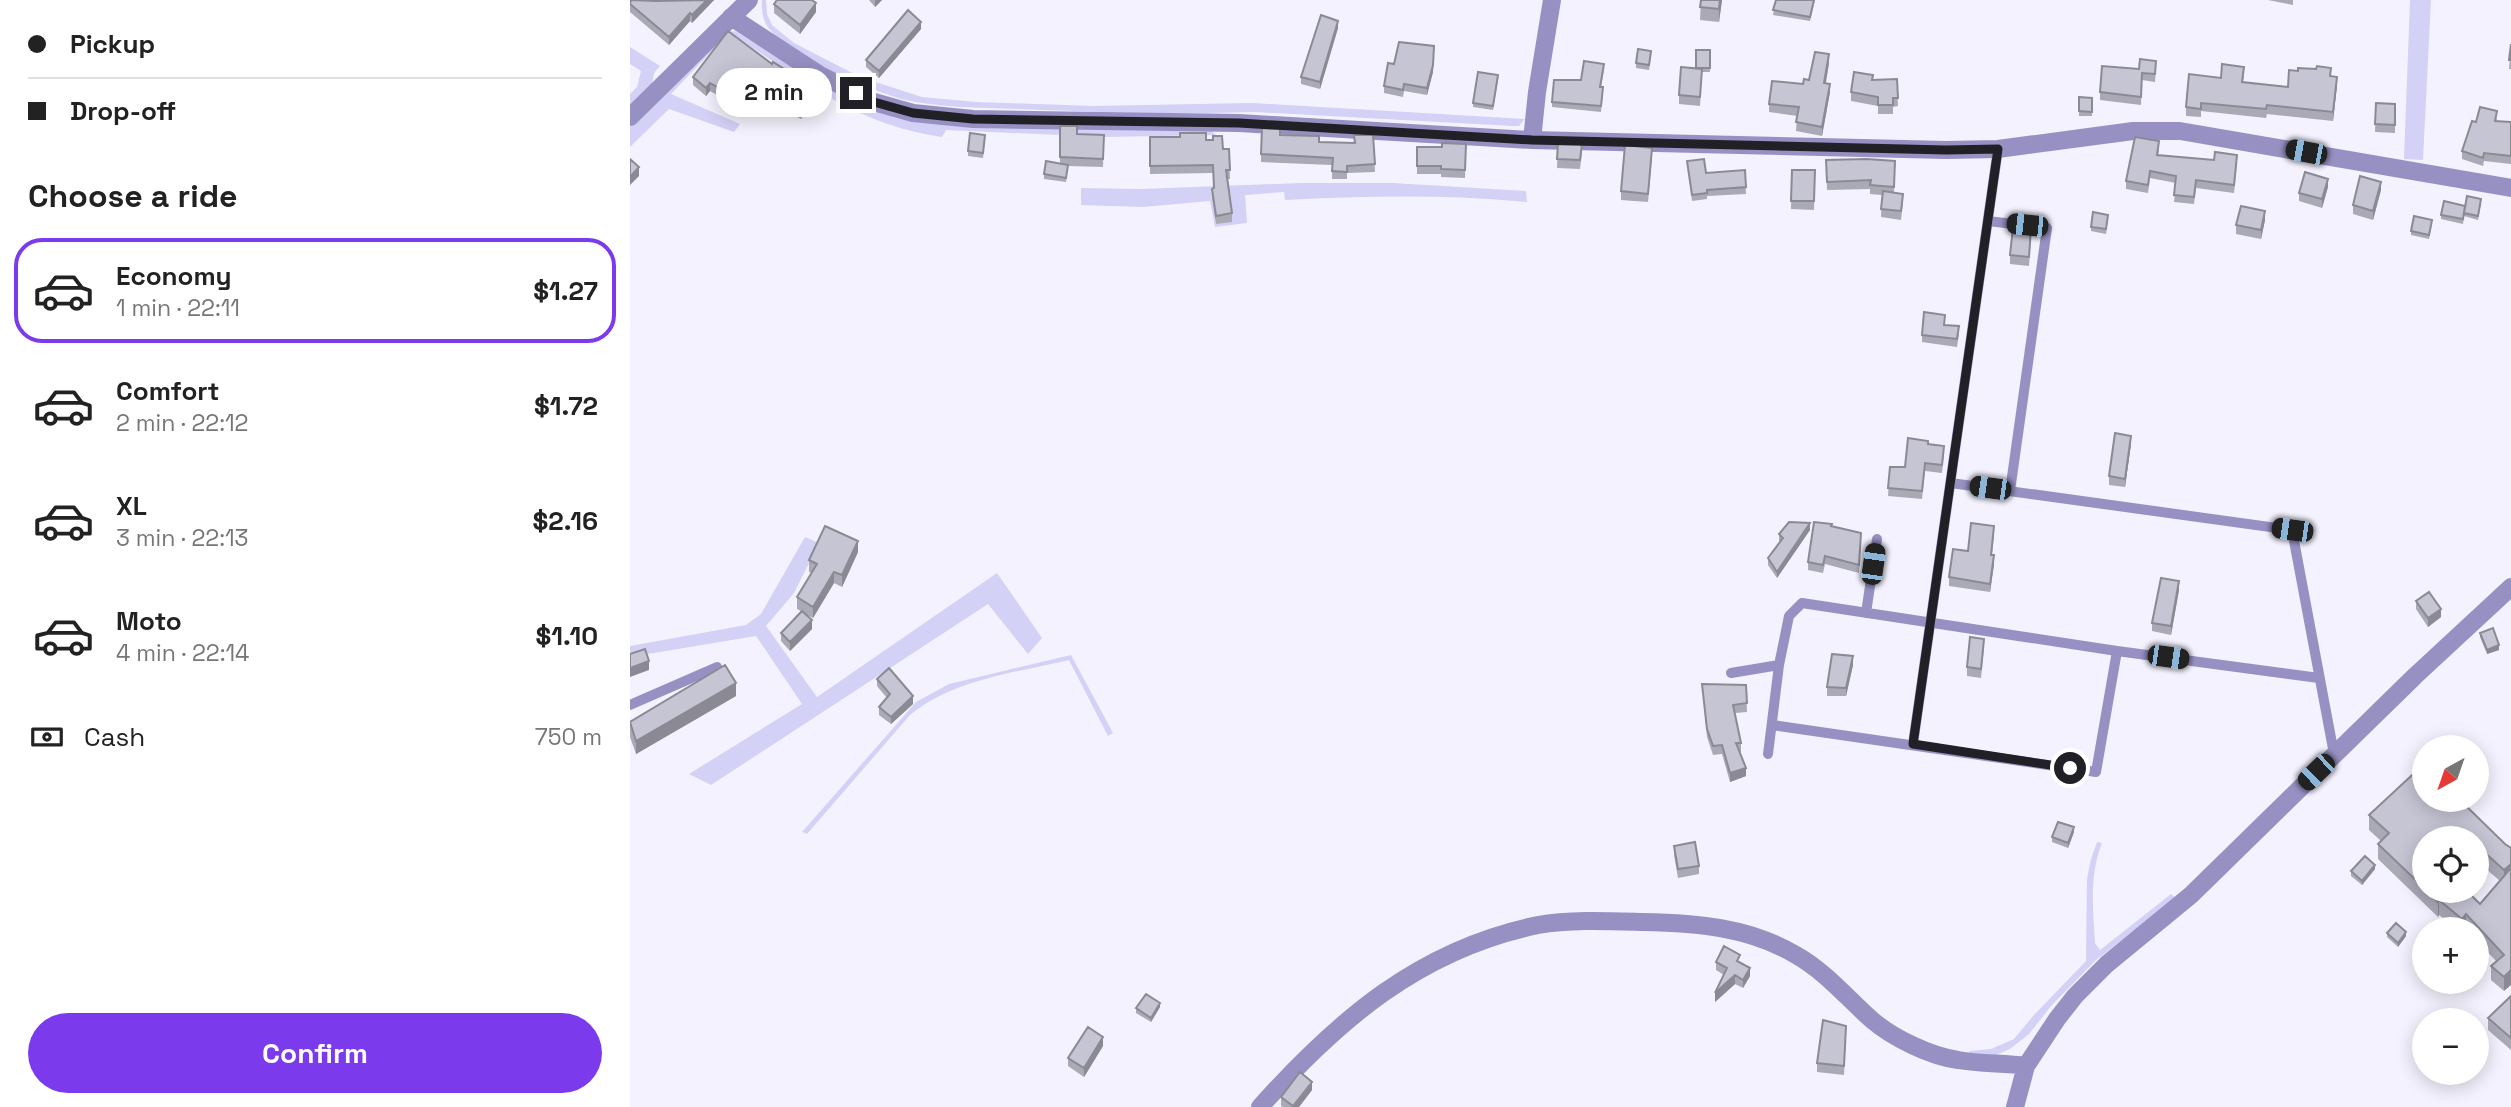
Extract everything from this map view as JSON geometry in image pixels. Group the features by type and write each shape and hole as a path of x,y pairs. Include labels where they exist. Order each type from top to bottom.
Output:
{"street":[{"path":"630,117 749,0"},
{"path":"1532,140 1552,0"},
{"path":"731,17 820,75 874,102 913,113 973,119 1239,123 1532,140 1946,150 1998,149 2133,131 2180,131 2511,188"},
{"path":"2015,1107 2026,1066 2057,1019 2107,964 2191,895 2334,754 2511,587"},
{"path":"1260,1107 1301,1061 1328,1036 1360,1010 1432,961 1483,939 1540,925 1588,922 1674,922 1716,926 1743,933 1796,954 1818,969 1875,1022 1908,1044 1956,1060 2026,1066"}],"lane":[{"path":"1913,744 1998,149"},
{"path":"1988,221 2046,228 2010,491"},
{"path":"1951,483 2292,530 2334,754"},
{"path":"1866,613 1877,539"},
{"path":"1768,754 1779,665 1789,616 1801,603 2117,651 2319,678"},
{"path":"1772,724 2096,772 2117,651"},
{"path":"1731,673 1779,665"},
{"path":"630,705 717,667"}],"shaded area":[{"path":"762,0 766,0 767,14 772,25 794,43 860,77 922,97 976,102 1093,106 1252,103 1525,119 1519,126 1513,126 1255,112 1160,114 959,107 905,100 854,81 815,62 782,41 768,28 763,16"},
{"path":"2410,0 2431,0 2423,160 2404,159"},
{"path":"735,31 811,79 884,114 1208,128 1216,135 1105,137 946,130 942,137 912,131 884,123 833,99 735,36 725,37 671,94 740,124 734,132 669,109 630,147 630,127 723,33"},
{"path":"630,47 660,66 654,73 652,85 630,107 630,94 637,87 641,71 630,64"},
{"path":"1301,183 1393,183 1526,191 1527,202 1406,196 1285,200 1284,192 1245,195 1247,223 1215,227 1210,201 1143,207 1081,205 1081,188 1140,189"},
{"path":"805,537 819,543 794,593 766,626 817,697 997,573 1042,638 1028,654 988,604 711,785 689,774 802,704 756,636 630,657 630,646 746,625 761,614"},
{"path":"1071,655 1113,733 1108,736 1069,660 965,685 927,703 910,715 807,834 802,832 916,702 949,684"},
{"path":"2097,842 2102,843 2095,868 2093,905 2095,943 2100,950 2171,894 2176,898 2096,960 2051,1006 2029,1034 2010,1049 1986,1059 1966,1057 1970,1051 1991,1049 2014,1039 2086,961 2087,879"}],"building":[{"path":"631,0 707,0 692,15 690,13 669,37 630,4"},
{"path":"777,0 812,0 816,3 800,25 774,4"},
{"path":"1701,0 1720,0 1719,9 1700,7"},
{"path":"1776,0 1814,0 1810,17 1773,10"},
{"path":"908,10 921,22 879,71 866,60"},
{"path":"1321,15 1338,21 1320,82 1301,77"},
{"path":"728,31 772,64 773,62 797,77 795,81 811,88 801,111 782,101 777,108 745,87 738,99 710,83 706,88 693,77"},
{"path":"1399,42 1434,46 1433,65 1427,88 1404,84 1403,90 1384,86 1388,63 1394,64"},
{"path":"1638,49 1651,51 1649,65 1636,63"},
{"path":"1696,50 1710,50 1710,68 1696,68"},
{"path":"1815,52 1829,54 1824,83 1830,84 1822,127 1796,122 1799,107 1769,104 1772,81 1803,84 1804,79 1809,80"},
{"path":"2140,59 2156,61 2155,74 2142,73 2141,97 2100,92 2102,66 2139,69"},
{"path":"1584,61 1604,64 1600,87 1603,87 1601,106 1552,102 1554,80 1581,80"},
{"path":"2222,64 2244,67 2242,82 2288,87 2289,70 2316,69 2317,66 2331,68 2330,76 2337,77 2333,112 2267,105 2266,109 2201,103 2201,109 2186,107 2189,74 2221,78"},
{"path":"1681,67 1702,69 1700,97 1679,95"},
{"path":"1478,72 1498,75 1493,106 1473,103"},
{"path":"1854,72 1873,75 1872,80 1897,79 1898,98 1893,98 1893,105 1878,105 1878,97 1851,92"},
{"path":"2079,97 2092,98 2092,112 2079,111"},
{"path":"2376,103 2395,104 2395,125 2375,124"},
{"path":"2480,107 2497,111 2495,121 2511,122 2511,156 2484,153 2483,158 2462,151 2472,121 2476,122"},
{"path":"1060,126 1077,126 1077,134 1104,135 1103,159 1060,157"},
{"path":"1262,128 1280,129 1280,135 1319,136 1319,142 1355,143 1354,135 1373,135 1375,164 1347,166 1347,172 1332,171 1333,158 1261,154"},
{"path":"970,133 985,135 983,153 968,151"},
{"path":"1180,133 1206,133 1206,140 1213,140 1213,136 1222,136 1223,149 1229,149 1230,170 1226,170 1232,213 1216,216 1212,189 1213,165 1150,166 1150,137 1180,137"},
{"path":"2135,137 2159,141 2157,155 2214,160 2215,152 2237,155 2234,185 2196,180 2194,197 2174,195 2176,176 2150,171 2148,185 2126,181"},
{"path":"1442,143 1466,144 1465,170 1417,166 1417,147 1442,147"},
{"path":"1558,143 1582,144 1580,160 1557,159"},
{"path":"1625,145 1652,148 1648,194 1621,191"},
{"path":"630,159 639,167 630,177"},
{"path":"1704,159 1706,173 1745,170 1746,187 1707,190 1707,193 1692,195 1687,161"},
{"path":"1826,160 1895,161 1894,187 1870,185 1871,180 1827,182"},
{"path":"1046,161 1068,165 1066,178 1044,174"},
{"path":"1792,170 1815,170 1814,201 1791,201"},
{"path":"2305,172 2328,179 2322,199 2299,193"},
{"path":"2360,176 2381,182 2373,211 2353,205"},
{"path":"1883,191 1903,194 1901,211 1881,209"},
{"path":"2467,196 2481,199 2478,216 2464,213"},
{"path":"2444,201 2465,206 2463,219 2441,215"},
{"path":"2241,206 2265,211 2261,230 2236,225"},
{"path":"2093,212 2108,215 2106,229 2091,227"},
{"path":"2414,216 2432,220 2429,235 2411,231"},
{"path":"2013,227 2031,228 2029,257 2010,255"},
{"path":"1924,312 1945,315 1944,325 1959,326 1957,339 1922,335"},
{"path":"2115,433 2131,436 2125,479 2109,476"},
{"path":"1908,438 1944,446 1942,465 1925,463 1922,491 1888,488 1890,467 1905,467"},
{"path":"1789,522 1810,523 1777,572 1768,558 1783,538 1779,534"},
{"path":"1814,522 1832,524 1831,526 1861,533 1859,565 1825,556 1823,565 1808,562"},
{"path":"1971,523 1994,526 1990,584 1949,577 1953,549 1968,551"},
{"path":"825,526 858,541 842,575 834,572 813,607 797,597 817,564 809,560"},
{"path":"2161,578 2179,581 2171,626 2152,623"},
{"path":"2429,592 2441,609 2428,618 2416,601"},
{"path":"802,611 812,620 790,642 781,633"},
{"path":"2493,628 2499,645 2487,650 2480,633"},
{"path":"1970,637 1984,639 1981,669 1967,667"},
{"path":"645,649 649,661 630,668 630,654"},
{"path":"1832,654 1853,656 1846,688 1827,687"},
{"path":"725,665 736,683 636,741 630,722"},
{"path":"889,668 913,696 891,717 879,707 890,694 877,679"},
{"path":"1702,684 1746,685 1747,703 1733,705 1741,743 1736,743 1746,768 1730,773 1722,745 1713,746 1707,729"},
{"path":"2412,775 2412,812 2472,812 2487,826 2412,826 2412,877 2378,844 2389,833 2369,815"},
{"path":"2058,822 2074,827 2068,843 2052,837"},
{"path":"2489,828 2511,848 2511,864 2504,870 2489,857"},
{"path":"1695,842 1699,866 1678,869 1674,846"},
{"path":"2365,856 2375,865 2362,881 2351,871"},
{"path":"2510,869 2511,970 2504,977 2491,966 2504,955 2489,939 2489,917 2469,917 2466,914 2460,917 2443,903 2489,903 2489,894"},
{"path":"2396,923 2406,932 2398,943 2387,933"},
{"path":"1724,946 1740,955 1737,961 1750,968 1743,980 1735,975 1715,993 1727,968 1716,962"},
{"path":"1146,994 1160,1003 1151,1018 1136,1008"},
{"path":"2511,996 2511,1038 2489,1017"},
{"path":"1823,1020 1846,1026 1844,1066 1817,1063"},
{"path":"1088,1027 1103,1037 1084,1068 1068,1058"},
{"path":"1300,1072 1312,1082 1293,1106 1281,1097"}],"route":[{"path":"856,93 874,102 913,113 973,119 1239,123 1532,140 1998,149 1913,744 2070,768"}]}
